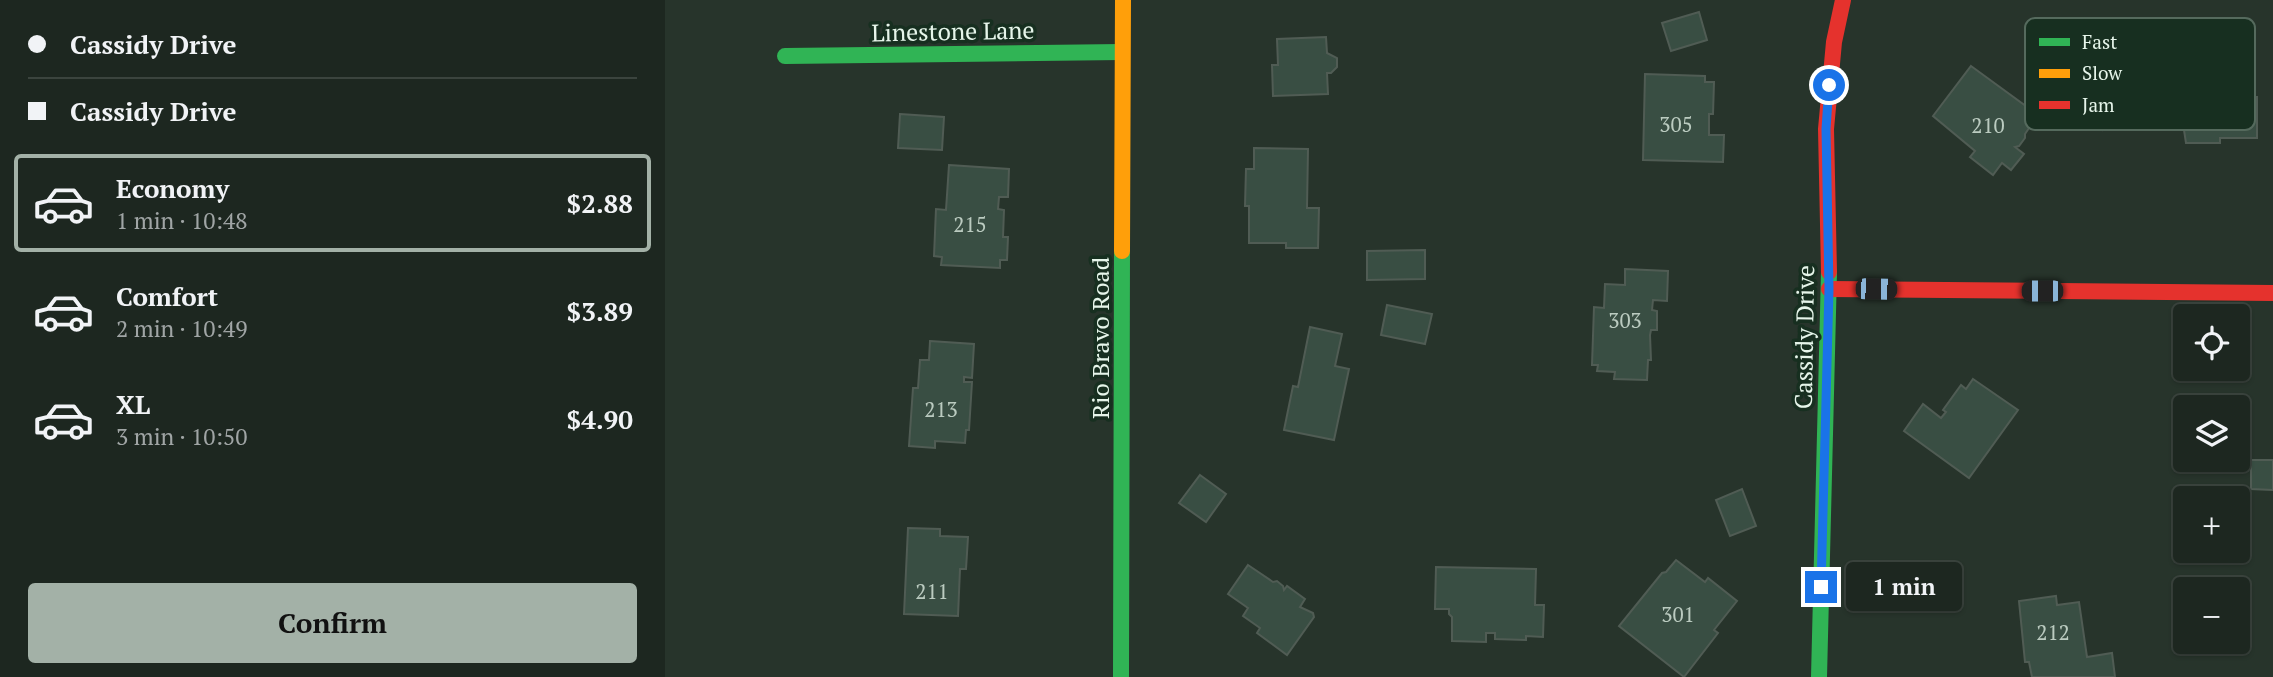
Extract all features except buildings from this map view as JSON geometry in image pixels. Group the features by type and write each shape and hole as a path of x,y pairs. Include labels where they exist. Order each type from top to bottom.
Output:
{"street":[{"name":"Rio Bravo Road","path":"1121,677 1123,0"},
{"name":"Cassidy Drive","path":"1819,677 1829,289 1827,118 1834,42 1843,0"},
{"name":"Linestone Lane","path":"785,56 1122,52"},
{"path":"1829,289 2273,293"}],"traffic: fast":[{"path":"785,56 1122,52"},
{"path":"1121,677 1122,251"},
{"path":"1819,677 1829,272"}],"traffic: slow":[{"path":"1122,251 1123,0"}],"traffic: jam":[{"path":"1829,272 1826,129 1834,42 1843,0"},
{"path":"1829,289 2273,293"}],"route":[{"path":"1821,587 1829,289 1826,129 1829,85"}]}
